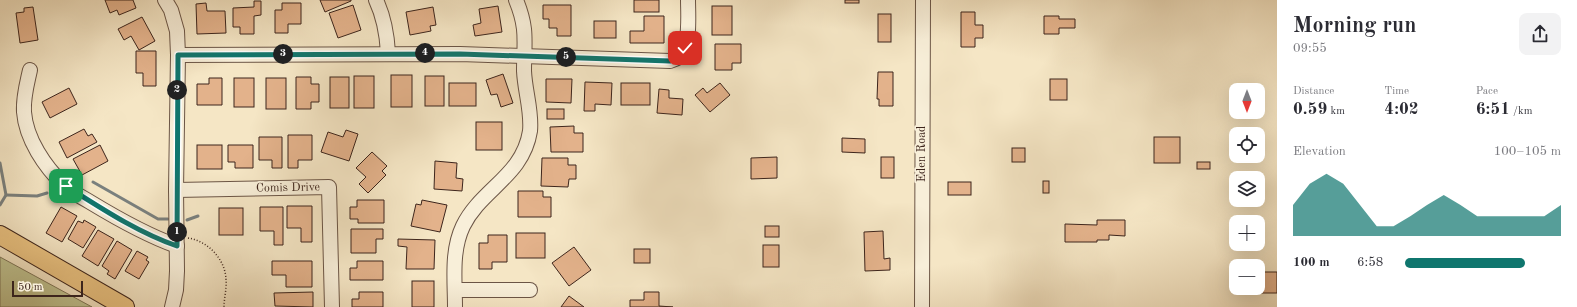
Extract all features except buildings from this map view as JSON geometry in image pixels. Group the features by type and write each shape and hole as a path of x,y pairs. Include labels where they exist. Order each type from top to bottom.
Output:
{"main road":[{"path":"0,235 125,307"}],"street":[{"path":"165,0 171,10 177,31 178,55 176,290 172,307"},
{"path":"376,0 381,10 387,32 388,53"},
{"path":"455,307 455,259 458,241 463,226 483,198 507,176 519,161 530,132 530,110 526,91 525,25 516,0"},
{"path":"178,55 388,53 525,55 670,61 680,56 685,48 688,34 688,0"},
{"name":"Eden Road","path":"922,307 923,0"},
{"path":"30,70 24,95 24,113 30,136 46,164 66,186 111,215 155,239 177,242"},
{"name":"Comis Drive","path":"176,190 329,187 332,307"},
{"path":"455,290 530,290"}],"path":[{"path":"177,242 192,239 208,246 217,254 225,272 226,280 224,307"}],"green space":[{"path":"0,257 92,307 0,307"}],"waterway":[{"path":"0,163 6,195 0,205"},
{"path":"93,182 158,219 168,219"},
{"path":"6,195 37,196 47,193"},
{"path":"187,220 198,216"}],"route":[{"path":"66,186 111,215 155,239 177,246 176,190 178,55 388,53 525,55 670,61 680,56 685,48"}]}
